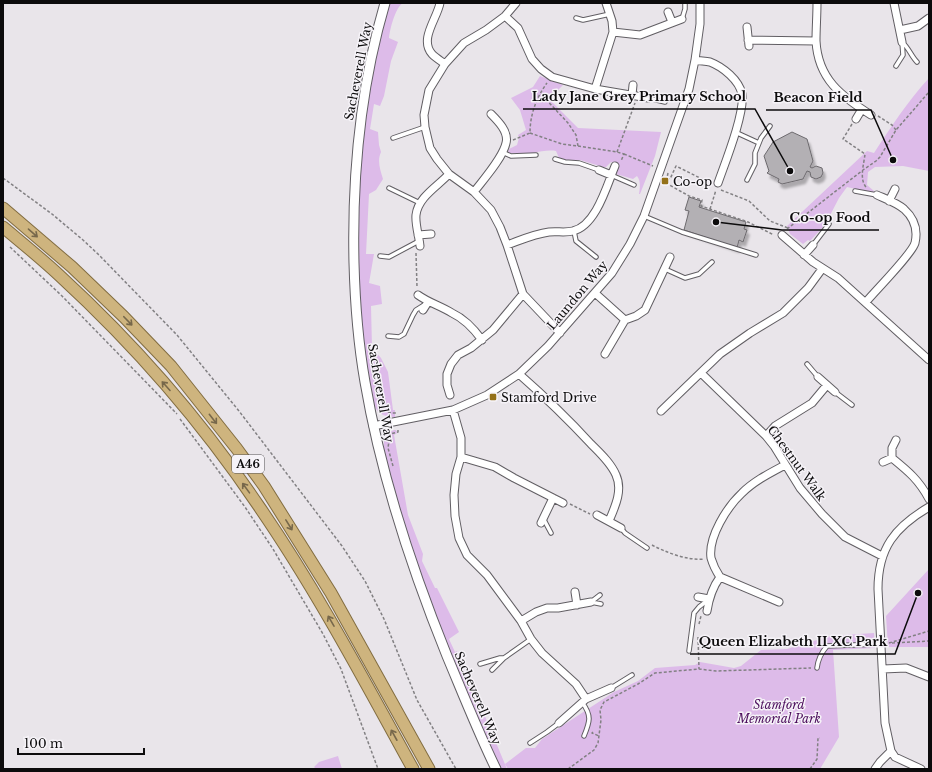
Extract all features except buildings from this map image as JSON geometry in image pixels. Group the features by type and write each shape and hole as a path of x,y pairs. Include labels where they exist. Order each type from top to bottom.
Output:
{"highway":[{"name":"A46","path":"3,208 72,267 124,317 171,366 237,450 264,486 331,593 428,769"},
{"name":"A46","path":"3,227 60,276 125,340 174,395 221,454 258,504 302,570 413,769"}],"street":[{"name":"Sacheverell Way","path":"385,3 377,31 363,97 357,145 354,193 355,295 364,380 373,426 389,490 422,590 468,708 496,769"},
{"path":"440,3 438,12 428,32 427,42 431,53 445,64"},
{"path":"516,3 505,16 486,30 464,43 445,64 429,90 424,115 425,127 430,148 437,159 449,174 474,192 491,210 507,244 523,294 560,333"},
{"path":"595,88 613,32 612,21 606,3"},
{"name":"Laundon Way","path":"373,426 453,410 488,395 519,374 560,333 612,273 630,244 644,216 689,89 700,24 700,3"},
{"path":"817,3 816,41 819,60 825,74 833,86 841,94 871,115"},
{"path":"894,3 902,42"},
{"path":"668,12 672,22"},
{"path":"505,16 518,28 532,59 541,69 552,77 595,88 648,98"},
{"path":"900,30 918,26 929,18"},
{"path":"613,32 640,35 682,19"},
{"path":"747,28 749,43 816,41"},
{"path":"695,60 710,62 727,72 738,84 742,93 742,104 735,132 717,186"},
{"path":"633,85 634,96"},
{"path":"856,119 862,109"},
{"path":"474,192 498,160 506,143 506,135 502,127 491,114"},
{"path":"507,244 539,234 574,231 584,226 592,218 615,166"},
{"path":"599,170 611,175"},
{"path":"431,234 419,241 416,215 420,203 429,192 449,174"},
{"path":"889,201 895,189"},
{"path":"866,302 906,256 914,244 916,229 913,220 904,209 877,195"},
{"path":"782,235 822,269 838,278 928,359"},
{"path":"804,255 813,245"},
{"path":"605,354 625,320 636,316 645,310 670,257"},
{"path":"661,411 720,354 750,333 783,313 808,288 822,269"},
{"path":"596,293 625,320"},
{"path":"450,395 447,385 447,374 451,364 458,355 471,348 493,330 523,294"},
{"path":"418,295 428,302 452,312 464,320 472,327 482,340"},
{"path":"422,310 428,302"},
{"name":"Chestnut Walk","path":"701,373 766,436 774,446 800,488 822,514 845,537 882,556"},
{"path":"519,374 583,434 607,460 616,475 619,491 616,506 608,521"},
{"path":"818,377 835,392"},
{"path":"438,386 447,385"},
{"path":"766,436 776,426 812,403 827,385"},
{"path":"453,410 461,438 460,457 456,474 454,495 455,516 459,538 467,555 487,575 521,621 531,639 542,653 576,684 584,701"},
{"path":"892,458 892,448 896,440"},
{"path":"460,457 495,467 563,502"},
{"path":"883,462 892,458"},
{"path":"892,458 910,472 929,499"},
{"path":"779,602 720,577 715,570 711,558 711,551 713,540 720,523 730,506 742,492 758,480 785,465"},
{"path":"542,521 553,498"},
{"path":"921,769 895,757 891,751 885,723 878,572 882,556 900,528 912,517 929,507"},
{"path":"597,516 621,528"},
{"path":"707,611 709,599 714,586 720,577"},
{"path":"575,592 577,605"},
{"path":"698,597 709,599"},
{"path":"521,621 536,612 547,608 558,608 591,602"},
{"path":"883,669 906,668 929,677"},
{"path":"559,723 584,701 611,688"},
{"path":"875,769 891,751"}],"lane":[{"path":"682,19 685,3"},
{"path":"576,18 583,20 610,14"},
{"path":"902,42 908,47 912,57 917,62"},
{"path":"896,66 903,55 902,42"},
{"path":"648,98 665,102"},
{"path":"747,180 755,164 755,153 759,143 770,126"},
{"path":"393,138 425,127"},
{"path":"735,132 759,143"},
{"path":"502,152 510,156 536,155"},
{"path":"554,159 565,162 579,163 599,170"},
{"path":"611,175 634,185"},
{"path":"389,188 420,203"},
{"path":"855,191 877,195"},
{"path":"644,216 682,232 756,256"},
{"path":"813,245 829,224"},
{"path":"574,231 576,241 596,257"},
{"path":"380,256 389,257 419,241"},
{"path":"665,269 685,278 699,274 712,262"},
{"path":"388,336 399,337 404,334 406,327 416,310 428,302"},
{"path":"807,364 818,377"},
{"path":"835,392 852,406"},
{"path":"542,521 550,533"},
{"path":"621,528 625,533 647,548"},
{"path":"591,602 600,595"},
{"path":"689,651 694,613 709,599"},
{"path":"591,602 601,604"},
{"path":"492,670 504,658 531,639"},
{"path":"817,668 822,652 827,646 882,644"},
{"path":"480,664 504,658"},
{"path":"611,688 632,675"},
{"path":"584,701 590,718 584,736"},
{"path":"530,743 559,723"}],"path":[{"path":"530,133 530,120 534,107 543,89 552,77"},
{"path":"666,183 689,196 702,200 701,206 748,222 776,236 782,235 788,228 876,161 896,130 929,92"},
{"path":"541,94 568,123 576,135 578,146"},
{"path":"617,152 634,96"},
{"path":"871,115 875,114 892,125 896,130"},
{"path":"856,119 843,139 865,154 862,178 863,184 877,195"},
{"path":"506,143 530,133 562,144 624,154 620,163 615,166"},
{"path":"667,178 670,179 676,166 749,201 770,221 788,228"},
{"path":"3,178 52,214 99,254 177,335 239,411 342,546 365,581 384,619 417,700 456,769"},
{"path":"710,209 717,186"},
{"path":"418,295 416,251 419,241"},
{"path":"9,245 72,307 178,416 245,507 281,563 323,634 341,669 378,769"},
{"path":"370,355 380,406 389,413 397,413 398,432 390,434 388,448 394,469"},
{"path":"563,502 597,516"},
{"path":"646,542 672,554 698,560 711,558"},
{"path":"698,630 701,615 707,611"},
{"path":"929,631 888,643 929,641"},
{"path":"698,637 700,669"},
{"path":"568,769 594,750 598,743 601,720 600,710 604,702 655,673 700,669 716,671 817,668"},
{"path":"593,728 592,733 599,736"},
{"path":"810,769 816,759 818,738 820,738"}],"green space":[{"path":"390,3 403,3 395,14 392,24 389,38 398,42 391,61 384,96 380,106 374,104 370,129 378,132 381,152 379,165 383,179 376,190 369,194 366,254 374,254 369,283 380,286 382,304 371,306 372,348 381,358 388,372 395,417 381,414 375,407 372,397 360,304 357,242 359,179 369,89"},
{"path":"540,76 563,85 549,99 578,128 661,132 655,156 640,194 640,182 637,176 633,179 616,174 618,164 611,162 606,167 603,167 580,160 564,160 559,158 556,151 508,153 509,149 517,145 519,138 518,135 526,130 520,110 511,98 533,87"},
{"path":"929,78 929,171 903,166 875,167 868,172 867,185 874,191 873,193 847,187 839,198 825,225 810,241 808,240 803,244 790,234 787,226 867,151 874,153 906,105"},
{"path":"396,430 397,433 394,435 408,515 423,554 422,561 459,632 449,639 455,652 457,651 459,656 458,658 476,696 478,695 480,700 479,702 507,769 501,769 486,736 458,671 420,570 386,463 384,441 388,433"},
{"path":"929,569 929,647 888,647 886,616"},
{"name":"Stamford Memorial Park","path":"874,633 875,648 833,650 839,737 820,769 508,769 505,764 526,748 535,748 542,739 614,692 638,681 655,668 695,665 700,662 734,668 741,666 761,650 787,649 830,636"},
{"path":"338,756 342,769 316,769 314,767 319,762"}],"place":[{"name":"Beacon Field","path":"893,160"},
{"name":"Lady Jane Grey Primary School","path":"790,171"},
{"name":"Co-op","path":"665,181"},
{"name":"Co-op Food","path":"716,222"},
{"name":"Stamford Drive","path":"493,397"},
{"name":"Queen Elizabeth II XC Park","path":"918,593"}]}
